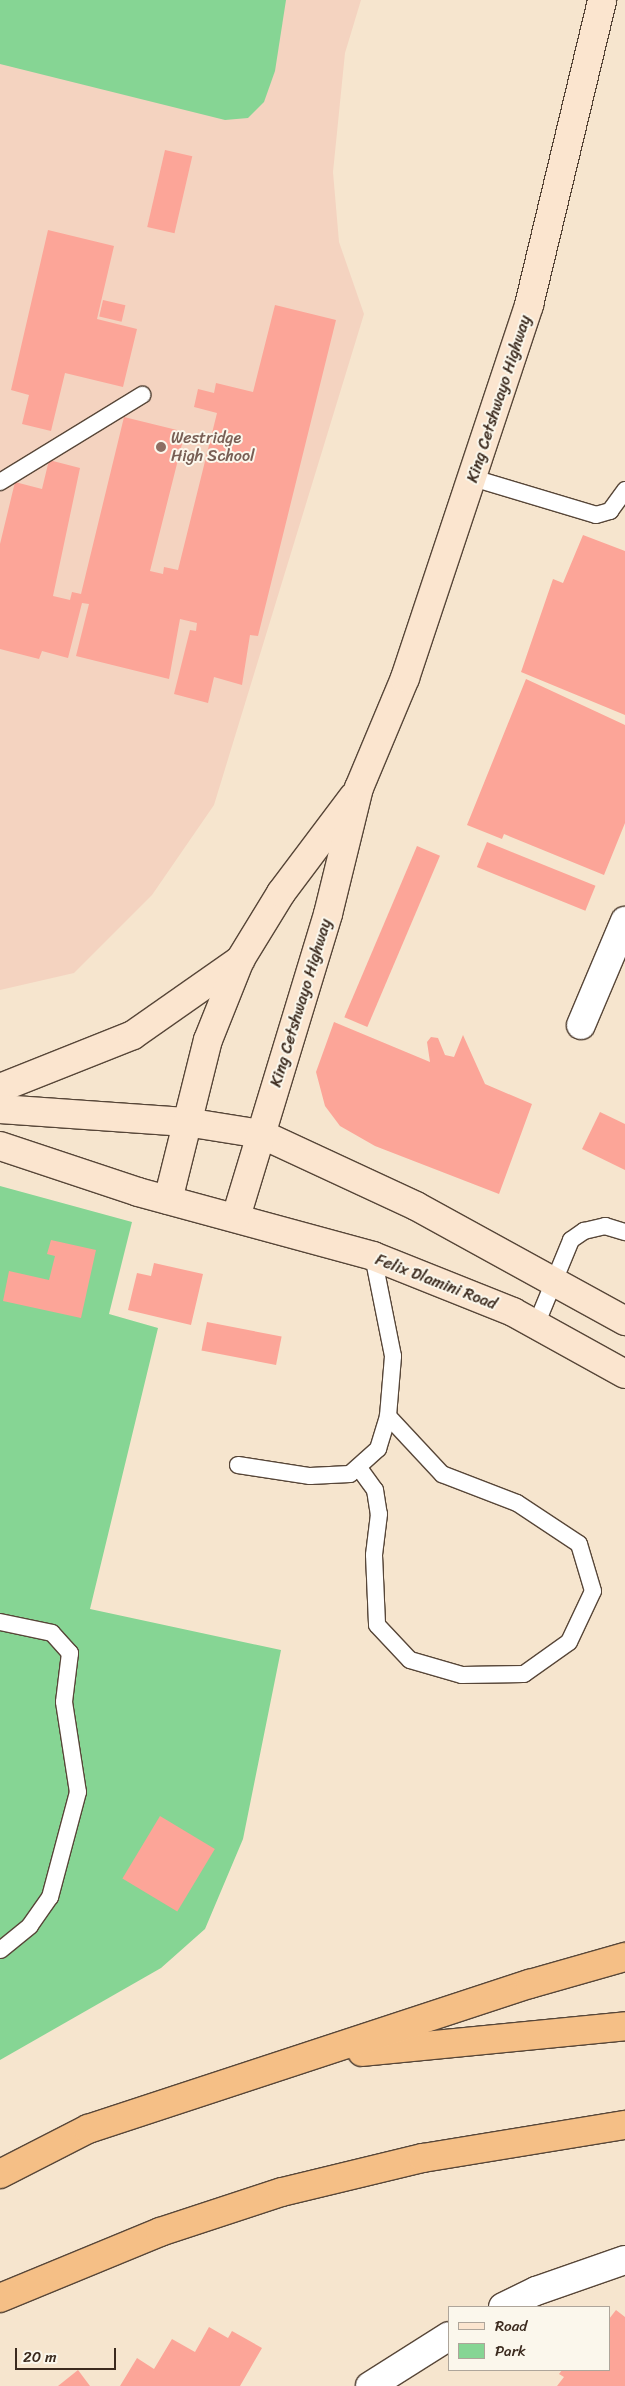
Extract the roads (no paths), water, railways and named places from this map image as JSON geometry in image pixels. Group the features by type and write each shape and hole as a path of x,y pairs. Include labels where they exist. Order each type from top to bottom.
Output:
{"highway":[{"path":"0,2174 88,2129 625,1957"},
{"path":"310,2058 625,2026"},
{"path":"0,2298 160,2232 282,2192 423,2158 625,2125"}],"main road":[{"name":"King Cetshwayo Highway","path":"236,1217 328,914 360,788 404,678 474,478 529,305 602,0"},
{"name":"King Cetshwayo Highway","path":"168,1200 208,1040 240,960 281,892 360,788"},
{"path":"0,1088 133,1035 240,960"},
{"path":"0,1109 186,1122 261,1134 416,1206 553,1278 625,1322"},
{"path":"0,1146 168,1200"},
{"name":"Felix Dlamini Road","path":"168,1200 236,1217 373,1256 513,1312 625,1374"}],"street":[{"path":"581,1025 625,921"},
{"path":"506,2306 536,2291 625,2260"},
{"path":"370,2386 448,2337"}],"lane":[{"path":"0,482 142,395"},
{"path":"474,478 596,514 610,511 625,490"},
{"path":"536,1326 553,1278 571,1240 584,1231 605,1226 625,1232"},
{"path":"238,1465 310,1476 350,1474 359,1468 378,1449 388,1416 393,1356 373,1256"},
{"path":"359,1468 375,1490 379,1514 374,1555 377,1625 410,1660 462,1675 524,1674 570,1642 593,1591 579,1544 517,1503 442,1474 388,1416"},
{"path":"0,1622 52,1633 70,1653 64,1702 78,1792 50,1897 30,1926 0,1950"}],"place":[{"name":"Westridge High School","path":"161,447"}]}
